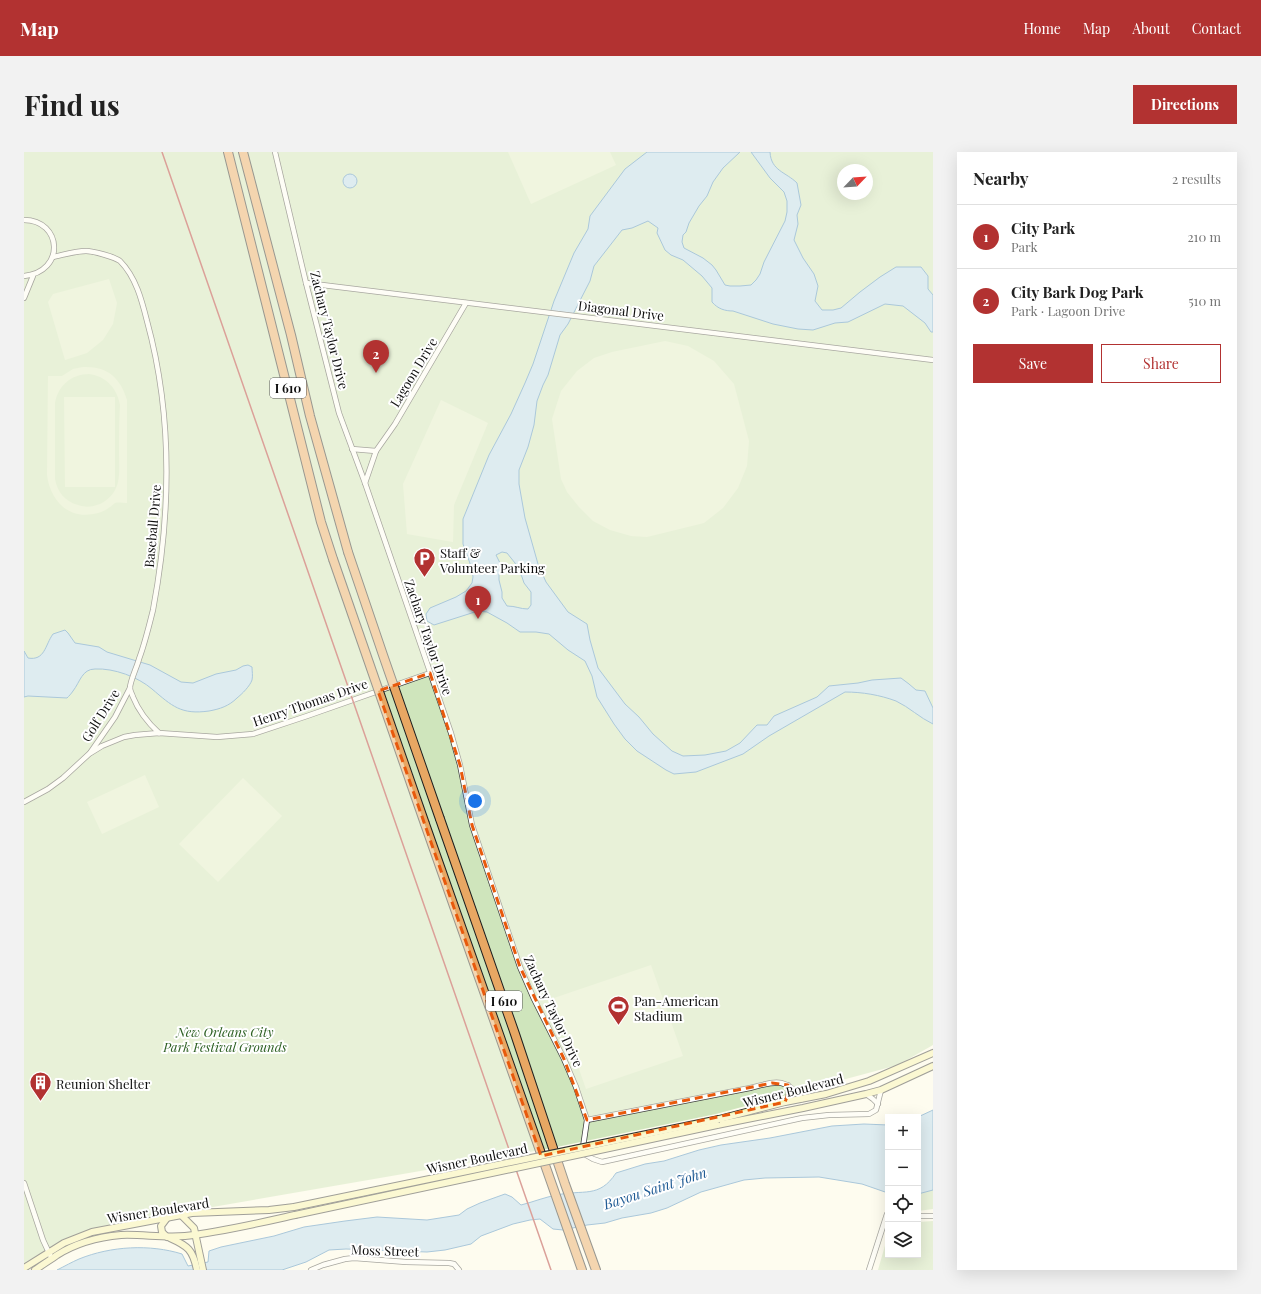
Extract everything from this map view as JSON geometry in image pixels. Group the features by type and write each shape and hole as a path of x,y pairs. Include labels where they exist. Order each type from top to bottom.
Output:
{"highway":[{"name":"I 610","path":"228,152 321,522 425,824 582,1270"},
{"name":"I 610","path":"243,152 291,335 310,416 348,552 382,655 596,1270"}],"street":[{"name":"Zachary Taylor Drive","path":"275,152 339,413 430,673 460,765 472,824 520,967 564,1059 576,1087 587,1120 583,1148 586,1155 593,1160 602,1162 802,1118 829,1115 870,1114 876,1110 878,1104"},
{"path":"24,220 40,223 47,229 52,237 54,247 53,257 42,272 33,276 24,276"},
{"name":"Baseball Drive","path":"53,257 86,251 106,255 119,260 130,274 139,293 153,344 162,395 166,430 167,491 159,573 152,611 130,688"},
{"path":"24,298 33,276"},
{"name":"Diagonal Drive","path":"306,283 933,360"},
{"name":"Lagoon Drive","path":"365,484 376,451 395,424 466,303"},
{"path":"352,449 376,451"},
{"name":"Henry Thomas Drive","path":"24,802 48,789 63,778 89,754 102,746 124,737 159,733 217,736 253,734 430,673"},
{"path":"130,688 142,716 159,733"},
{"name":"Golf Drive","path":"89,754 115,717 130,688"},
{"name":"Wisner Boulevard","path":"35,1270 77,1245 100,1238 120,1235 168,1237 196,1235 227,1230 718,1122 785,1102 826,1094 869,1081 933,1053"},
{"path":"923,1058 930,1067"},
{"name":"Wisner Boulevard","path":"24,1268 48,1252 71,1240 92,1232 192,1213 269,1210 294,1207 718,1122 803,1108 881,1090 930,1067"},
{"path":"587,1120 781,1082 788,1085 798,1093 802,1099"},
{"path":"785,1102 788,1099 788,1085"},
{"path":"878,1104 881,1090"},
{"path":"866,1094 878,1104"},
{"path":"24,1183 48,1252 52,1259"},
{"path":"181,1215 194,1228 196,1235 198,1266"},
{"path":"921,1216 933,1216"},
{"path":"167,1218 161,1226 162,1232 168,1237 184,1244 192,1252 198,1266 203,1270"},
{"path":"869,1270 885,1220"},
{"name":"Moss Street","path":"311,1270 324,1268 345,1259 354,1258 449,1263 454,1264 459,1269"}],"highlighted area":[{"path":"430,673 460,765 472,825 520,967 564,1059 587,1120 772,1083 788,1085 789,1092 785,1102 541,1156 378,691"}],"green space":[{"name":"New Orleans City Park Festival Grounds","path":"24,152 933,152 933,1045 898,1065 716,1114 547,1149 103,1226 68,1238 24,1263"},
{"path":"508,152 610,152 616,165 531,204"},
{"path":"109,279 117,303 113,324 103,340 87,353 65,360 48,302 53,294"},
{"path":"665,341 688,346 714,361 734,384 749,441 747,466 738,488 723,508 704,523 647,537 631,536 610,530 593,521 567,492 561,479 552,419 561,391 577,371 594,358 612,352"},
{"path":"91,367 106,371 111,374 121,385 127,400 127,503 115,503 104,511 84,515 68,510 61,505 52,492 47,475 48,376 62,376 73,369","holes":["89,374 101,377 110,384 119,399 119,475 116,488 108,499 97,505 84,506 73,504 66,499 60,492 56,483 55,403 59,391 66,382 77,376"]},
{"path":"64,397 115,397 115,487 65,487"},
{"path":"441,400 488,423 454,505 453,542 407,534 403,484"},
{"path":"145,775 159,807 102,834 87,802"},
{"path":"243,778 282,816 218,882 179,844"},
{"name":"Pan-American Stadium","path":"651,965 683,1056 586,1089 554,998"},
{"path":"933,1190 933,1209 921,1211 921,1193"},
{"path":"933,1221 933,1270 878,1270 885,1246 885,1258 921,1258 921,1222"}],"water":[{"path":"647,152 740,152 723,168 713,182 707,196 689,223 686,232 683,235 682,242 684,248 703,258 712,265 725,285 751,285 760,274 764,262 785,221 787,212 787,201 784,192 770,178 751,152 770,152 773,163 776,167 797,183 801,205 797,215 798,224 794,240 803,258 814,274 818,286 815,301 822,310 841,308 880,277 896,267 921,267 928,276 928,289 933,295 933,332 931,332 925,323 903,306 885,304 848,322 835,323 813,330 798,329 773,324 733,311 727,311 712,302 712,288 702,276 683,260 671,255 665,250 657,233 658,228 648,221 632,228 622,230 594,266 590,281 568,324 560,335 548,375 537,401 534,425 528,447 519,470 519,484 525,518 538,564 546,582 568,612 587,624 598,668 625,704 639,717 653,734 672,751 683,756 705,755 726,751 740,743 757,725 767,725 774,716 817,697 829,686 872,680 901,678 916,690 925,691 933,708 933,724 896,701 871,694 845,692 769,736 743,754 696,772 674,774 637,751 625,739 597,697 592,676 585,661 568,650 549,634 520,632 487,612 478,611 434,625 427,621 426,614 430,608 456,597 466,591 472,583 472,569 463,544 463,519 489,455 511,414 533,364 554,301 574,253 588,229 590,216 625,169","holes":["502,552 507,553 515,563 524,583 531,592 531,605 528,609 507,606 502,598 499,580 499,574 502,567 496,555"]},
{"path":"347,174 353,174 357,178 357,184 353,188 347,188 343,184 343,178"},
{"path":"65,630 75,643 99,647 107,652 150,665 181,682 193,683 216,674 236,670 248,665 252,667 252,680 246,690 231,703 217,709 199,712 191,712 178,708 133,677 102,669 87,671 67,698 24,697 24,651 28,658 38,657 44,651 53,634"},
{"path":"933,1110 933,1190 921,1193 921,1150 921,1116"},
{"name":"Bayou Saint John","path":"864,1124 885,1125 885,1192 862,1184 819,1177 765,1178 744,1180 701,1192 667,1208 605,1223 563,1230 553,1229 540,1219 530,1220 513,1224 481,1236 471,1244 445,1250 427,1252 346,1249 329,1250 306,1262 282,1270 57,1270 76,1260 104,1251 130,1248 157,1249 182,1254 188,1266 208,1262 209,1251 274,1236 304,1227 377,1217 427,1220 459,1215 467,1209 480,1203 505,1194 512,1197 521,1205 566,1193 590,1192 597,1190 610,1181 616,1173 645,1164 664,1161 699,1150 832,1126"}],"railway":[{"path":"162,152 551,1270"}],"place":[{"name":"City Bark Dog Park","path":"376,373"},
{"name":"Staff & Volunteer Parking","path":"424,578"},
{"name":"City Park","path":"478,619"},
{"name":"Pan-American Stadium","path":"618,1026"},
{"name":"Reunion Shelter","path":"40,1102"}]}
